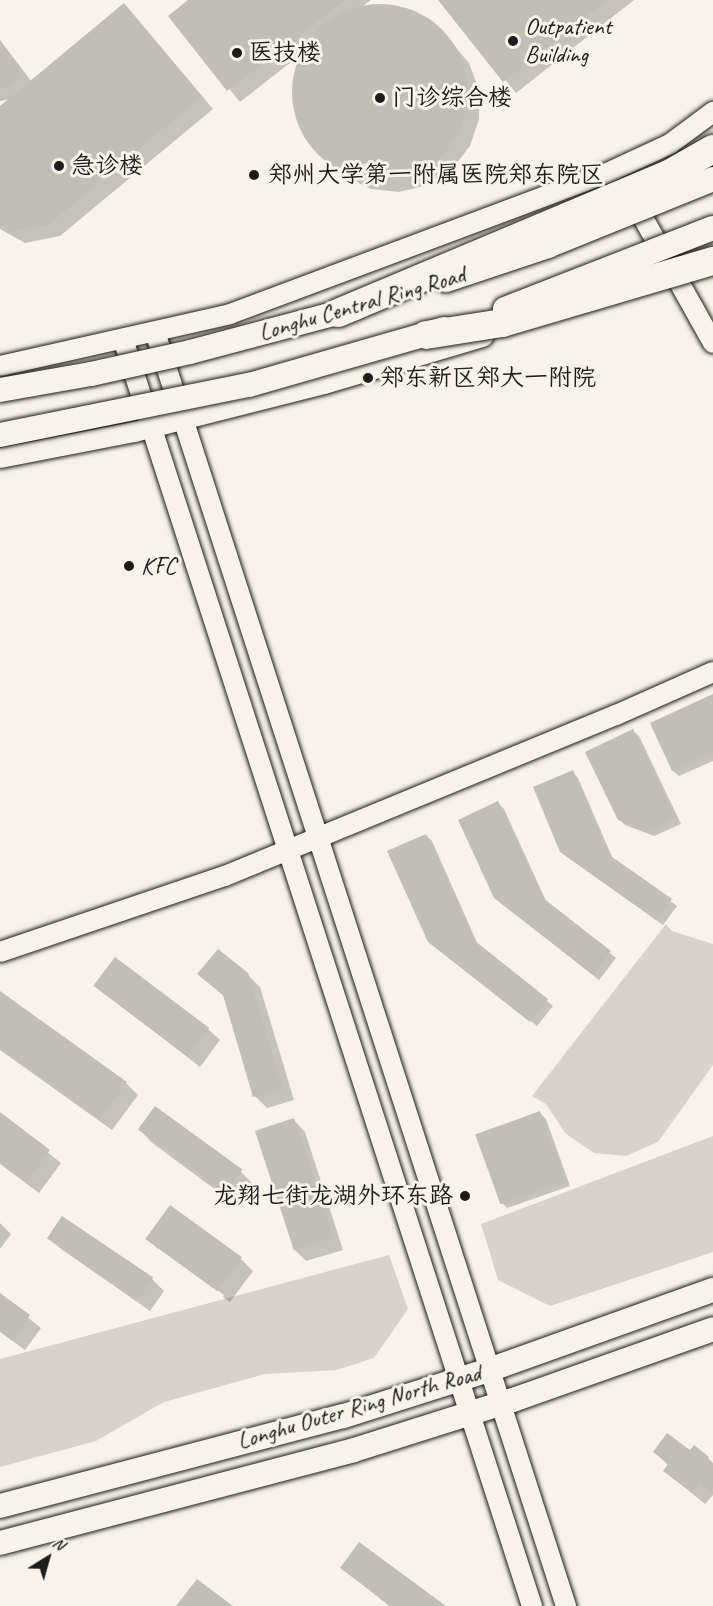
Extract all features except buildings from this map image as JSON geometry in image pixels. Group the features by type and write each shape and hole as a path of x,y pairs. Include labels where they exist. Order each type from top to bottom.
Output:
{"highway":[{"path":"338,313 667,175 713,149"},
{"path":"426,335 502,323 713,261"}],"main road":[{"name":"Longhu Central Ring Road","path":"0,390 92,374 190,352 338,313 548,246 713,179"},
{"name":"Longhu Central Ring Road","path":"0,435 249,385 426,335 528,301 713,228"},
{"name":"Longhu Outer Ring North Road","path":"0,1506 344,1416 489,1370 713,1290"},
{"name":"Longhu Outer Ring North Road","path":"0,1544 354,1450 501,1404 713,1329"}],"street":[{"path":"0,366 230,314 616,169 670,144 713,112"},
{"path":"616,169 713,343"},
{"path":"0,458 152,428 324,384 713,273"},
{"path":"155,332 566,1606"},
{"path":"123,339 532,1606"},
{"path":"0,952 225,876 616,715 713,672"}],"shaded area":[{"path":"666,924 672,931 713,944 713,1065 658,1142 626,1156 594,1153 565,1133 546,1104 532,1096"},
{"path":"713,1136 713,1252 550,1306 498,1280 481,1224"},
{"path":"389,1255 408,1309 374,1358 337,1370 265,1374 164,1402 96,1441 0,1467 0,1359"}],"place":[{"name":"Outpatient Building","path":"513,41"},
{"name":"医技楼","path":"237,53"},
{"name":"门诊综合楼","path":"380,98"},
{"name":"急诊楼","path":"59,166"},
{"name":"郑州大学第一附属医院郑东院区","path":"254,175"},
{"name":"郑东新区郑大一附院","path":"368,378"},
{"name":"KFC","path":"129,566"},
{"name":"龙翔七街龙湖外环东路","path":"465,1196"}]}
